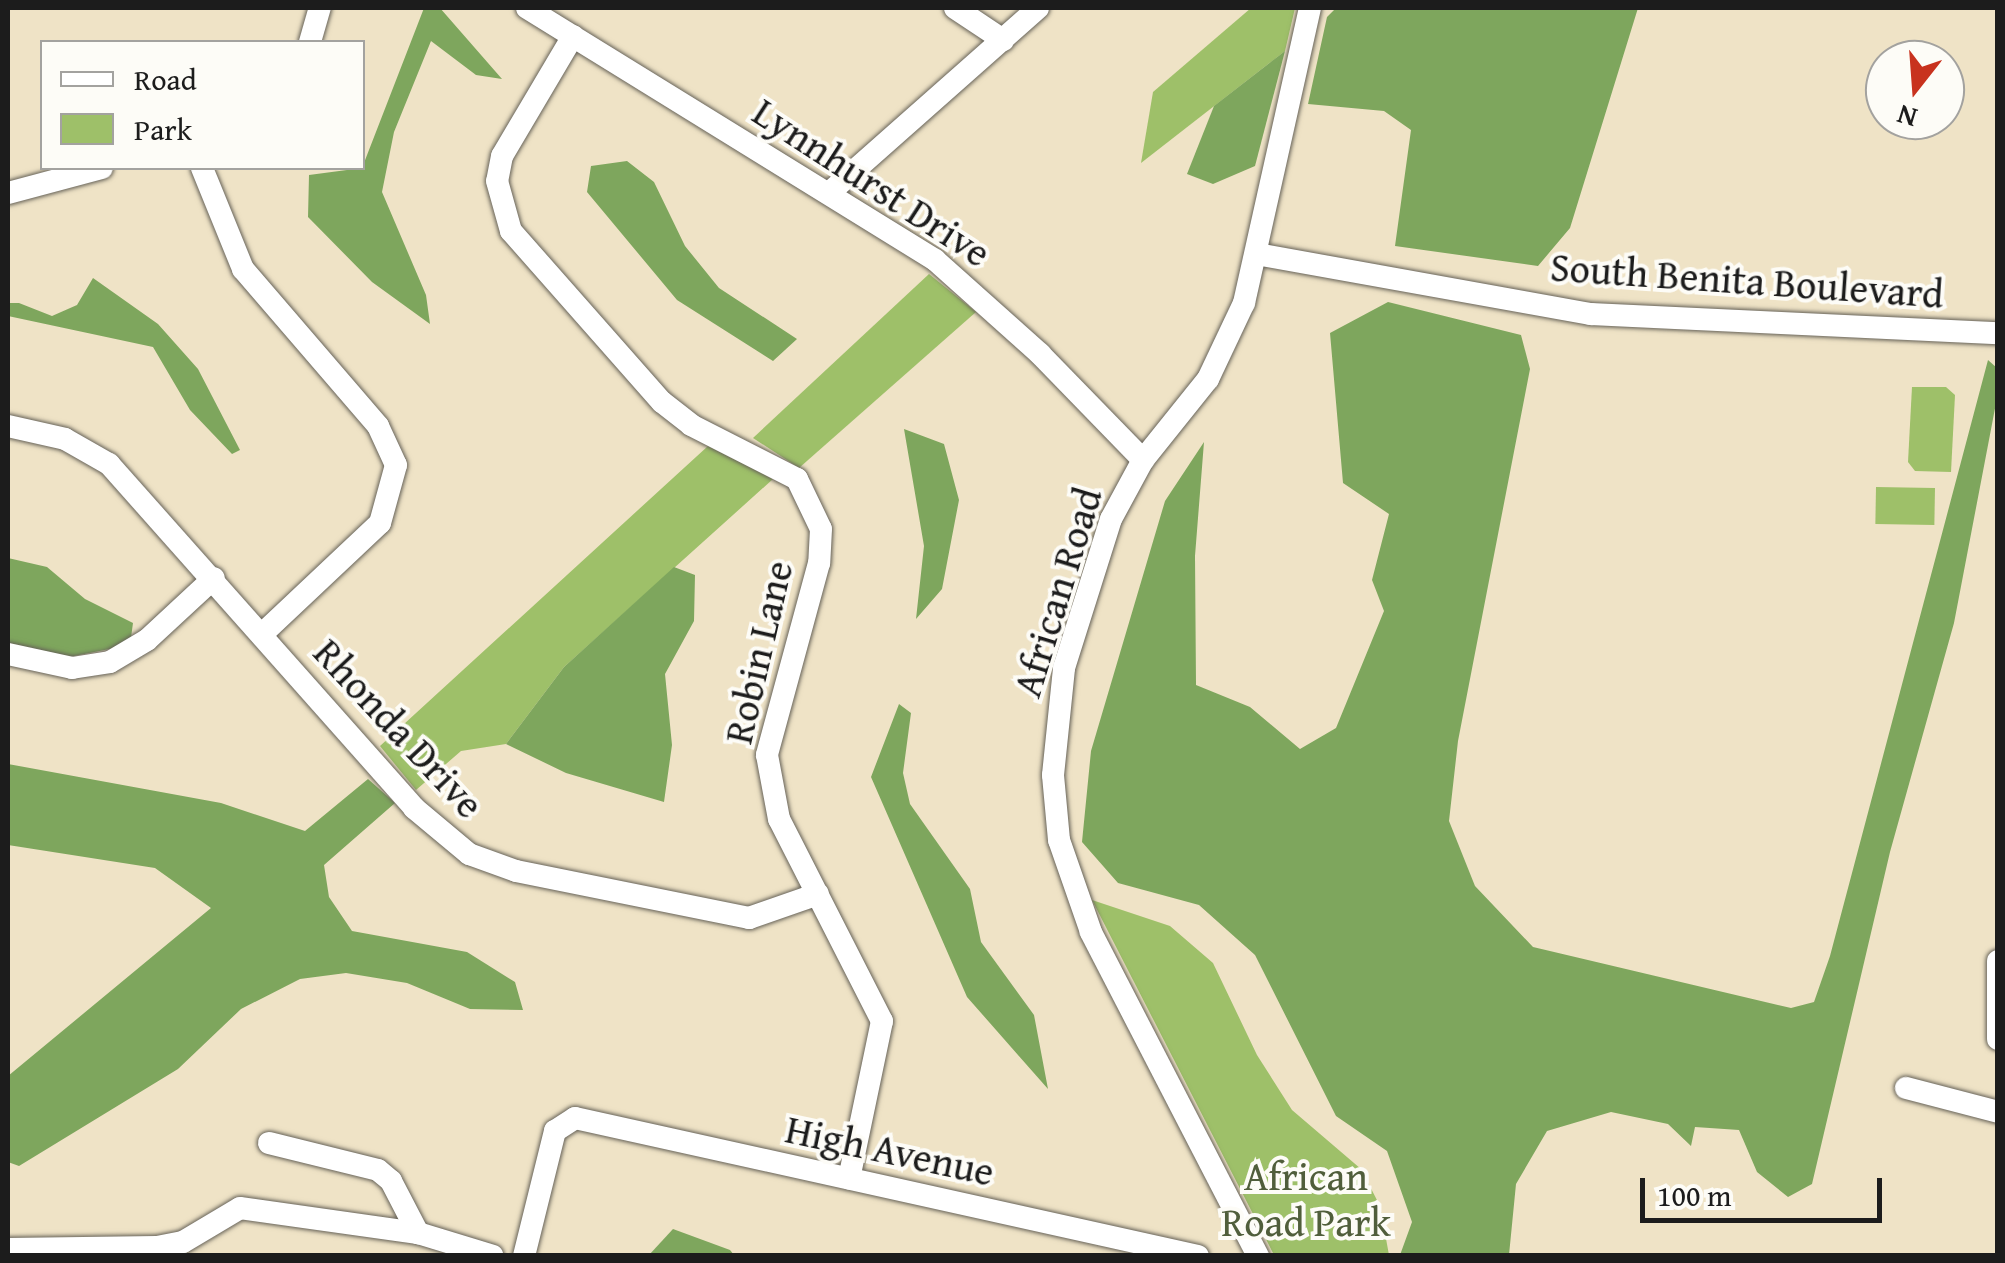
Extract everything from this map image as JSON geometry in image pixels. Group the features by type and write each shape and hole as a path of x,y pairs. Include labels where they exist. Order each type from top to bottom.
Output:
{"street":[{"path":"311,40 320,8"},
{"name":"Lynnhurst Drive","path":"528,8 829,193 968,286 1142,460"},
{"path":"956,8 1003,40"},
{"path":"829,193 1038,8"},
{"name":"African Road","path":"1258,1256 1091,932 1059,840 1052,775 1064,668 1111,519 1142,460 1232,338 1256,254 1310,8"},
{"name":"Robin Lane","path":"573,36 502,156 501,210 523,245 662,402 691,424 780,467 812,498 821,529 819,563 772,716 767,756 780,819 882,1021 849,1179"},
{"path":"8,193 94,170"},
{"path":"203,170 243,270 378,426 396,466 380,523 262,634"},
{"name":"South Benita Boulevard","path":"1256,254 1590,314 1998,333"},
{"name":"Rhonda Drive","path":"8,426 65,438 109,464 414,808 468,854 516,871 749,918 818,894"},
{"path":"8,654 72,668 110,662 147,640 214,578"},
{"path":"1998,961 1998,1039"},
{"path":"1906,1088 1998,1112"},
{"name":"High Avenue","path":"524,1256 555,1131 566,1119 1198,1256"},
{"path":"269,1143 378,1170 391,1180 418,1233"},
{"path":"8,1249 156,1247 184,1242 240,1208 418,1233 493,1256"}],"green space":[{"path":"424,8 440,8 502,79 476,75 431,41 394,132 382,192 426,295 430,324 372,282 308,217 309,175 365,170 365,160"},
{"path":"1251,8 1295,8 1285,51 1141,163 1153,92"},
{"path":"1336,8 1638,8 1570,228 1538,266 1395,246 1411,130 1384,111 1308,104 1327,17"},
{"path":"1285,51 1255,166 1213,184 1187,174 1214,106"},
{"path":"627,161 654,182 685,246 719,288 797,339 773,361 677,300 587,192 591,166"},
{"path":"929,274 976,312 799,468 753,438"},
{"path":"93,278 158,324 198,369 240,450 232,454 190,410 153,347 8,316 8,303 19,303 52,316 77,305"},
{"path":"1388,302 1521,335 1530,369 1458,741 1449,821 1475,886 1533,947 1791,1008 1814,1002 1830,956 1988,360 1997,368 1997,398 1954,623 1890,852 1812,1184 1788,1197 1757,1172 1739,1130 1695,1127 1691,1146 1668,1124 1611,1112 1547,1131 1516,1184 1509,1255 1400,1255 1412,1222 1387,1151 1336,1116 1255,955 1199,905 1118,883 1082,842 1091,751 1165,501 1204,442 1195,556 1196,685 1250,707 1300,749 1336,728 1384,611 1372,580 1389,514 1343,483 1330,333"},
{"path":"1912,387 1946,387 1955,395 1951,472 1915,471 1908,462"},
{"path":"904,429 944,444 959,500 942,589 916,619 924,546"},
{"path":"708,446 773,479 564,667 506,744 461,751 416,790 380,746"},
{"path":"1876,487 1935,488 1934,525 1875,524"},
{"path":"8,558 47,567 85,599 133,623 130,645 69,657 8,643"},
{"path":"674,567 695,575 694,621 665,674 672,745 664,802 566,773 506,744 564,667"},
{"path":"899,704 911,713 903,773 910,804 970,889 981,942 1034,1015 1048,1089 967,997 871,777"},
{"path":"8,764 221,803 305,831 368,779 395,803 324,865 329,897 352,931 467,952 515,982 523,1010 470,1009 407,983 346,973 300,979 241,1009 178,1069 19,1166 8,1162 8,1076 211,908 155,868 8,845"},
{"name":"African Road Park","path":"1092,900 1170,926 1213,963 1257,1055 1292,1110 1361,1169 1380,1206 1389,1255 1274,1255"},
{"path":"673,1229 730,1250 734,1255 649,1255"}]}
